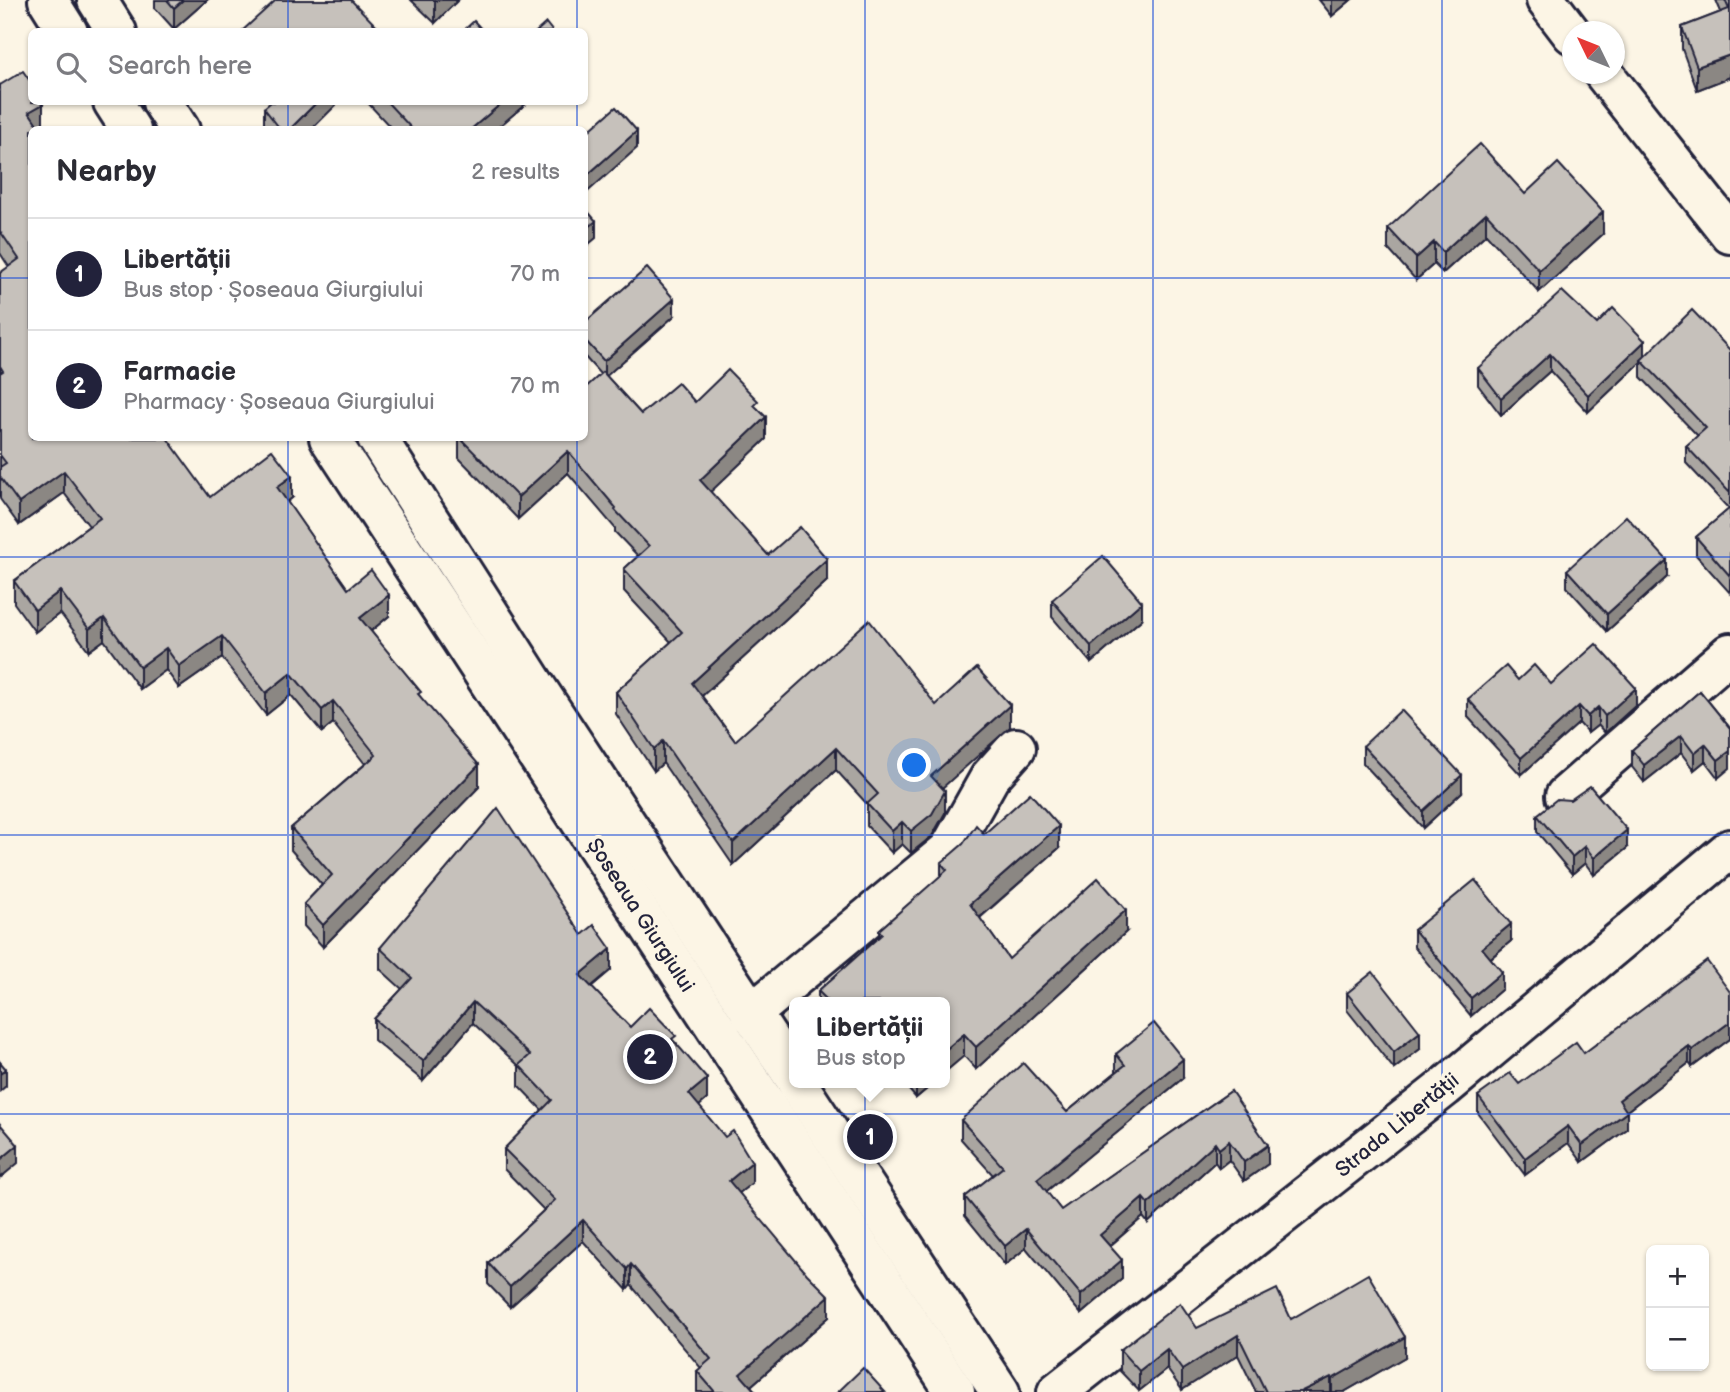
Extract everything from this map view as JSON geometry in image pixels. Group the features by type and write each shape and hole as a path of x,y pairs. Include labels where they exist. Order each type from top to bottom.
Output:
{"main road":[{"path":"48,0 66,28"},
{"path":"97,0 114,28"},
{"path":"1546,0 1563,21"},
{"path":"1612,84 1730,234"},
{"path":"115,105 128,126"},
{"path":"164,105 177,126"},
{"name":"Șoseaua Giurgiului","path":"331,441 955,1392"},
{"name":"Șoseaua Giurgiului","path":"379,441 789,1071"},
{"path":"1566,796 1730,653"},
{"path":"751,1014 948,850 990,777 1016,748"},
{"name":"Strada Libertății","path":"1057,1392 1445,1087 1730,849"},
{"name":"Șoseaua Giurgiului","path":"801,1088 1000,1392"}],"building":[{"path":"167,0 183,0 174,8"},
{"path":"276,0 351,0 378,28 245,28"},
{"path":"1725,0 1730,0 1730,55 1697,67 1682,27 1729,9"},
{"path":"474,21 480,28 466,28"},
{"path":"23,71 28,78 28,105 41,105 29,112 38,126 28,126 28,441 169,441 210,497 272,450 292,476 277,487 348,589 371,570 389,595 360,618 421,692 418,694 479,765 323,925 304,904 332,875 291,828 376,755 333,701 322,710 291,673 266,693 222,636 179,666 166,648 140,667 104,618 89,629 60,591 35,610 14,581 100,518 64,471 19,503 0,477 0,467 6,463 0,455 0,373 3,371 0,366 0,273 19,259 0,231 0,85"},
{"path":"268,105 314,105 293,126 278,126 264,108"},
{"path":"390,105 499,105 475,126 409,126"},
{"path":"616,107 637,131 588,174 588,132"},
{"path":"1480,144 1525,194 1558,163 1603,212 1539,270 1486,213 1443,252 1434,242 1416,258 1388,228"},
{"path":"588,212 596,221 588,228"},
{"path":"647,268 674,299 604,361 588,343 588,320"},
{"path":"1562,291 1597,324 1613,308 1645,341 1588,395 1550,354 1501,398 1478,368"},
{"path":"1692,310 1730,350 1730,493 1686,446 1706,428 1641,360"},
{"path":"728,370 758,401 754,405 766,417 700,480 768,555 800,527 827,559 692,683 735,741 869,620 936,705 977,668 1010,705 931,776 945,791 932,814 911,831 902,822 892,831 867,804 878,794 836,748 733,843 663,741 654,749 616,692 682,632 624,569 649,546 615,510 568,451 518,497 463,441 588,441 588,385 603,372 641,414 678,383 695,402"},
{"path":"1730,508 1730,576 1696,537"},
{"path":"1626,516 1667,560 1607,614 1567,570"},
{"path":"1103,556 1142,602 1091,646 1052,600"},
{"path":"1596,644 1636,688 1605,716 1598,707 1588,716 1579,706 1521,758 1468,699 1506,666 1518,680 1534,665 1551,684"},
{"path":"1700,691 1730,728 1730,751 1718,760 1705,744 1694,753 1681,736 1644,765 1632,750"},
{"path":"1401,710 1462,775 1423,811 1363,746"},
{"path":"1590,786 1627,830 1594,858 1585,846 1572,857 1537,815 1557,799 1570,800"},
{"path":"1030,793 1059,826 970,904 1009,959 1098,878 1126,910 976,1047 964,1034 950,1046 950,997 824,997 818,991 882,934 879,930 947,870 941,863 963,844 976,825 984,834"},
{"path":"498,808 582,935 594,925 611,949 580,975 630,1027 649,1008 676,1036 672,1039 707,1079 689,1094 725,1137 733,1131 752,1162 729,1181 807,1274 829,1296 740,1374 756,1392 715,1392 697,1371 711,1359 631,1264 627,1269 583,1220 510,1287 488,1263 555,1200 504,1149 552,1100 519,1065 530,1055 473,1002 423,1061 374,1019 412,978 380,948"},
{"path":"1475,880 1511,924 1482,948 1502,972 1471,998 1414,930"},
{"path":"1707,961 1730,992 1730,1022 1692,1050 1689,1046 1619,1100 1627,1112 1582,1145 1568,1126 1525,1158 1478,1096 1510,1073 1519,1084 1576,1042 1584,1053"},
{"path":"1373,972 1420,1032 1394,1052 1347,993"},
{"path":"1154,1023 1183,1059 1037,1179 1061,1210 1231,1091 1268,1145 1244,1162 1229,1141 1219,1149 1215,1143 1148,1204 1143,1198 1100,1235 1122,1260 1081,1295 1026,1229 1005,1246 965,1197 1003,1167 961,1120 1023,1063 1067,1112 1125,1065 1116,1054"},
{"path":"0,1062 6,1069 0,1074"},
{"path":"0,1124 18,1145 0,1160"},
{"path":"1368,1274 1405,1337 1332,1379 1331,1377 1300,1392 1266,1392 1238,1335 1182,1370 1167,1349 1139,1371 1120,1350 1180,1303 1197,1328 1277,1289 1291,1319"},
{"path":"863,1368 885,1392 838,1392"}],"place":[{"name":"Farmacie","path":"650,1057"},
{"name":"Libertății","path":"870,1137"}]}
